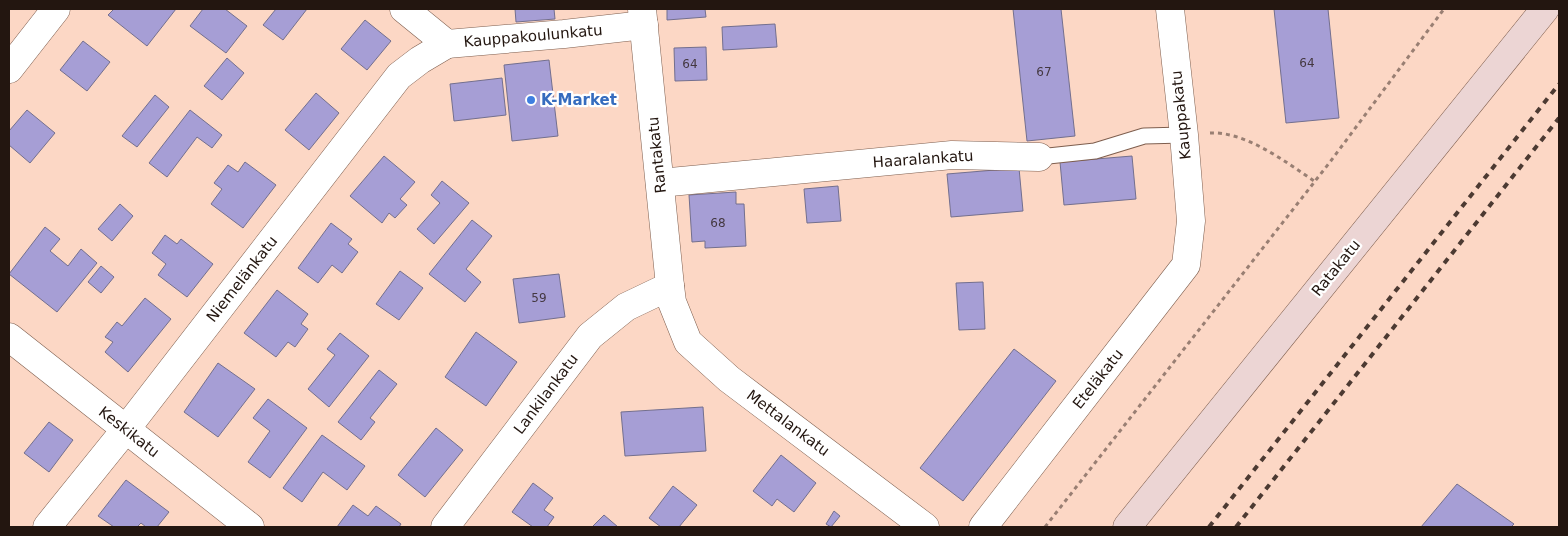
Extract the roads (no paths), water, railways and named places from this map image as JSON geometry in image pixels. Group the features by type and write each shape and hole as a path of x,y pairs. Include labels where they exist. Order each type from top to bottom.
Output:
{"main road":[{"name":"Ratakatu","path":"1127,527 1545,9"}],"street":[{"path":"9,69 56,9"},
{"name":"Kauppakoulunkatu","path":"404,9 447,44 564,34 643,17"},
{"name":"Kauppakatu","path":"1170,9 1184,135 1191,221"},
{"name":"Rantakatu","path":"643,17 671,294"},
{"name":"Niemelänkatu","path":"47,527 126,429 399,76 420,60 447,44"},
{"name":"Haaralankatu","path":"660,183 952,155 1039,157"},
{"name":"Eteläkatu","path":"983,527 1186,265 1191,221"},
{"name":"Lankilankatu","path":"445,527 590,336 626,307 671,294"},
{"name":"Mettalankatu","path":"671,294 688,342 729,378 925,527"},
{"name":"Keskikatu","path":"9,337 250,527"}],"lane":[{"name":"Haaralankatu","path":"1039,157 1095,151 1144,136 1184,135"}],"railway":[{"path":"1209,527 1559,84"},
{"path":"1236,527 1559,118"}],"place":[{"name":"K-Market","path":"531,100"}]}
